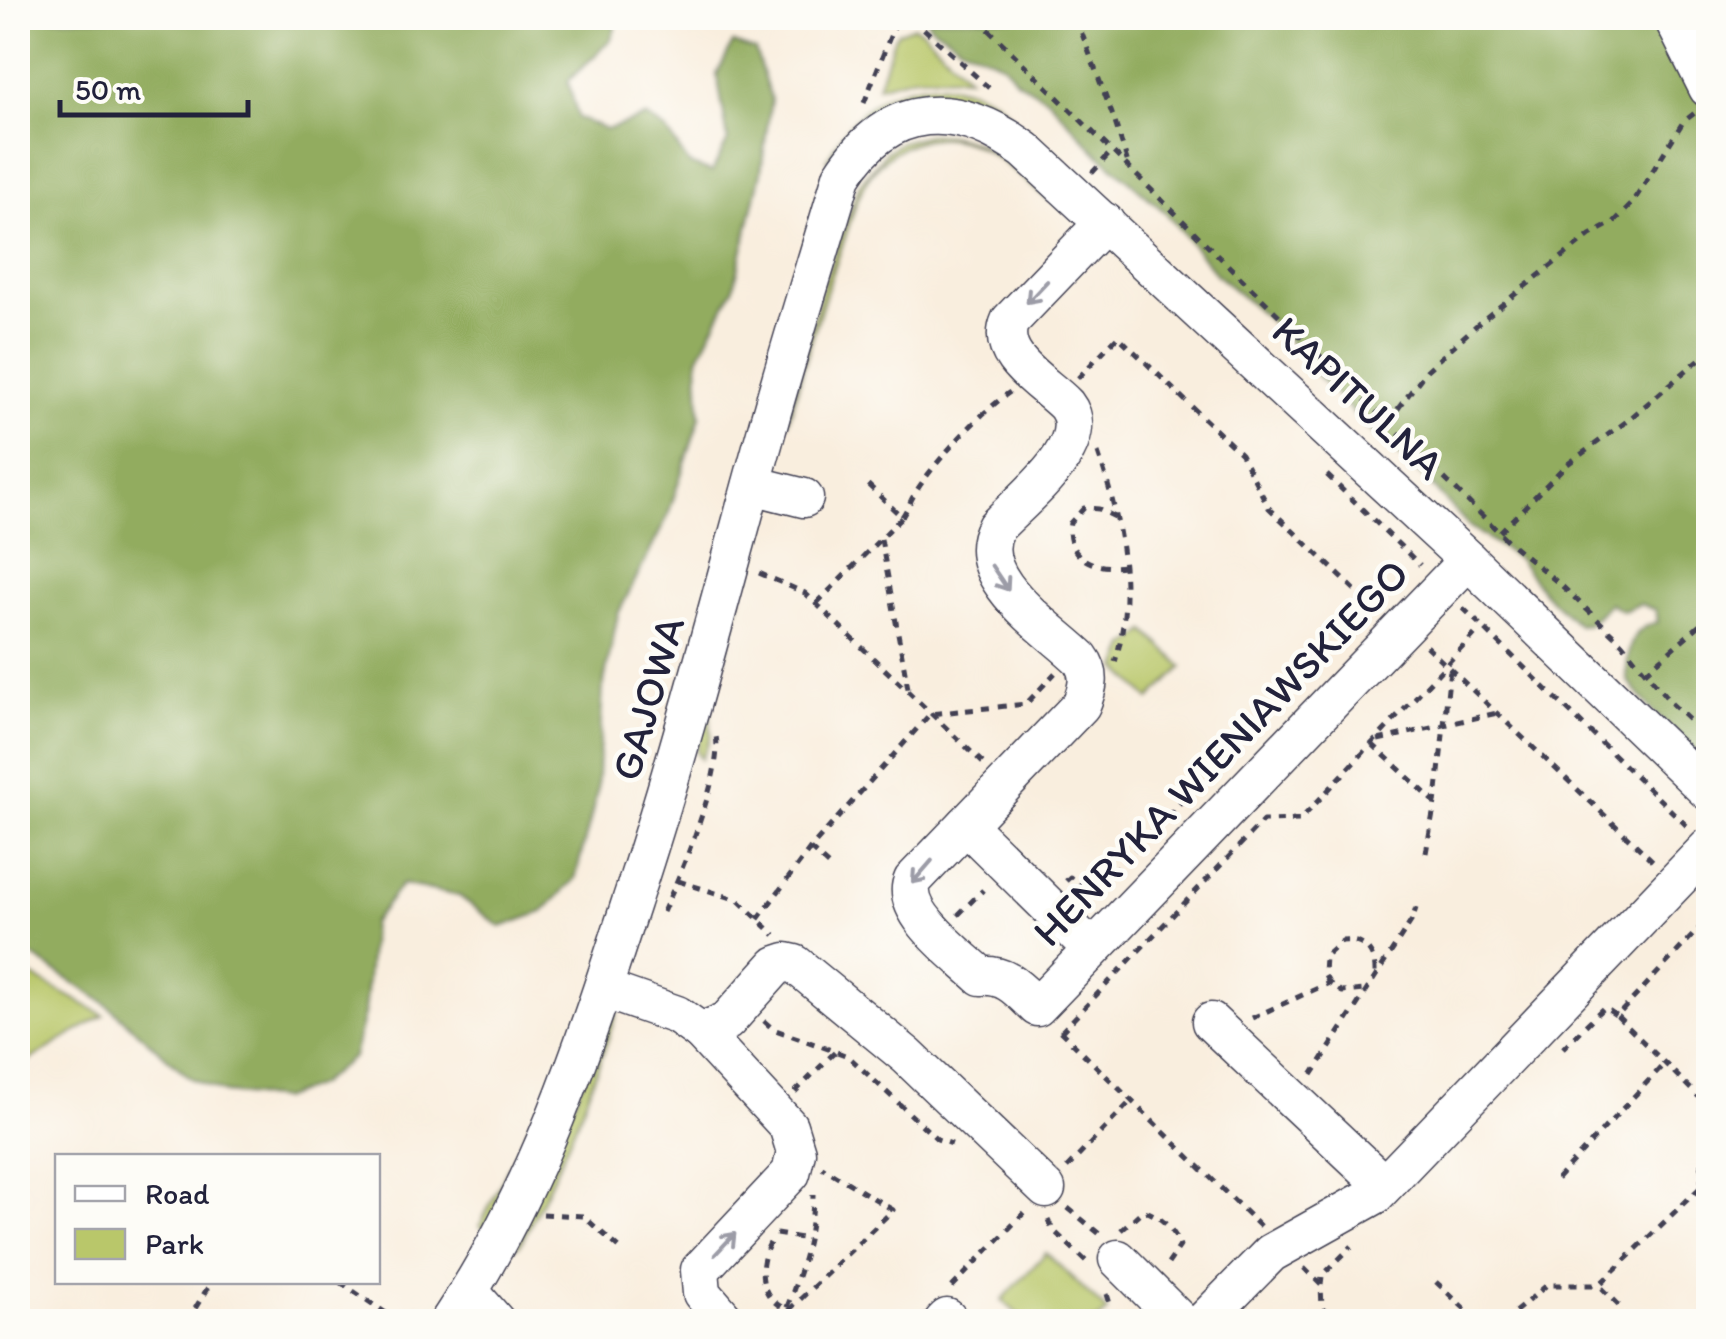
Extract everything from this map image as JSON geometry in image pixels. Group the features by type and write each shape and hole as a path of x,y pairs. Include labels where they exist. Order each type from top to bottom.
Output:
{"street":[{"path":"1673,18 1708,88"},
{"name":"KAPITULNA","path":"922,116 964,118 982,122 1003,134 1104,222 1455,573 1708,791"},
{"name":"GAJOWA","path":"459,1306 517,1207 542,1155 603,989 687,724 842,176 866,144 885,130 922,116"},
{"path":"1049,1020 1010,981 997,975 981,976 915,912 910,900 912,880 1081,705 1088,685 1086,667 1074,652 995,574 988,540 1067,452 1075,430 1056,397 1008,348 1006,330 1104,222"},
{"path":"752,485 804,498"},
{"name":"HENRYKA WIENIAWSKIEGO","path":"1049,1020 1092,949 1455,573"},
{"path":"966,825 1092,949"},
{"path":"1203,1322 1271,1253 1374,1195 1678,879 1701,840"},
{"path":"702,1032 727,1021 778,965 795,964 907,1056 1046,1189"},
{"path":"603,989 678,1015 702,1032 785,1126 791,1172 700,1270 702,1293 727,1322"},
{"path":"1216,1027 1384,1185"},
{"path":"1104,1271 1182,1322"},
{"path":"459,1306 496,1322"}],"path":[{"path":"864,102 895,24 901,18"},
{"path":"912,18 989,88"},
{"path":"977,18 1500,532 1622,643 1672,704 1708,738"},
{"path":"1076,18 1130,172"},
{"path":"1388,422 1427,370 1480,322 1623,213 1650,178 1683,122 1708,102"},
{"path":"1087,178 1111,152"},
{"path":"817,603 902,517 936,466 996,402 1056,397 1118,336 1241,454 1270,508 1390,624 1413,634 1667,874 1678,879"},
{"path":"1500,532 1565,466 1627,421 1708,352"},
{"path":"1056,397 1094,442 1115,516 1124,566 1124,631 1111,674 1081,705"},
{"path":"1318,466 1455,573 1701,840"},
{"path":"863,480 902,517"},
{"path":"1115,516 1084,508 1070,523 1069,539 1090,564 1124,566"},
{"path":"881,539 909,694"},
{"path":"749,584 754,565"},
{"path":"759,574 792,586 817,603 1005,784"},
{"path":"1645,672 1708,618"},
{"path":"1336,1322 1322,1308 1321,1285 1049,1020 1264,821 1300,820 1449,667 1476,633"},
{"path":"758,919 810,849 930,714 1026,704 1074,652"},
{"path":"1426,853 1436,803 1449,667"},
{"path":"1374,742 1497,713"},
{"path":"658,922 681,874 718,758 713,722"},
{"path":"1374,742 1436,803"},
{"path":"1062,885 1070,877 1091,894 1182,801 1203,810"},
{"path":"810,849 832,869"},
{"path":"1294,1102 1412,920 1416,908"},
{"path":"1368,989 1342,992 1328,983 1325,956 1342,941 1360,942 1373,955 1375,977"},
{"path":"1216,1027 1328,983"},
{"path":"744,1002 772,1030 848,1056 937,1139 954,1145"},
{"path":"1617,1016 1706,1102 1701,1187"},
{"path":"807,1239 776,1234 762,1258 764,1287 769,1297 785,1310 790,1310 893,1210 804,1157 785,1126 835,1052"},
{"path":"1557,1179 1665,1064"},
{"path":"1599,1286 1708,1180"},
{"path":"1046,1189 1057,1198 1048,1220 1053,1230 1104,1271 1110,1322"},
{"path":"781,1322 807,1239 813,1191"},
{"path":"538,1230 554,1199"},
{"path":"543,1214 583,1216 624,1252"},
{"path":"1436,1282 1479,1322"},
{"path":"188,1322 210,1284"},
{"path":"343,1284 399,1322"},
{"path":"1503,1322 1547,1285 1599,1286 1619,1304"}],"green space":[{"path":"18,18 619,18 610,41 568,81 578,118 606,130 646,117 667,131 689,164 712,172 728,140 717,74 733,43 755,50 771,99 761,172 734,287 698,358 700,417 667,518 618,614 603,687 597,793 575,879 543,912 501,927 459,896 402,884 372,923 364,1015 353,1057 318,1085 281,1099 225,1093 190,1078 105,1003 18,947"},
{"path":"926,18 1664,18 1696,96 1708,109 1708,763 1653,712 1627,680 1631,644 1640,630 1658,622 1656,610 1640,604 1623,611 1610,603 1588,624 1578,625 1544,593 1518,559 1469,526 1424,477 1369,429 1303,360 1282,331 1217,275 1165,212 1095,151 1048,99 1016,80 1004,64 962,46 930,25"},
{"path":"914,26 968,77 915,76 878,86 894,38 898,32"},
{"path":"931,84 964,88 986,96 1010,116 960,99 909,101 864,121 827,160 845,130 868,107 896,91"},
{"path":"931,134 967,139 983,146 1055,199 1049,200 984,150 960,140 923,140 899,149 879,164 859,197 785,424 823,285 860,184 886,152 901,142"},
{"path":"741,597 710,713 711,736 701,759 696,752"},
{"path":"1146,631 1183,667 1150,699 1118,668 1127,646"},
{"path":"18,969 104,1015 18,1067"},
{"path":"617,1011 561,1159 520,1245 514,1248 610,1015"},
{"path":"534,1116 529,1145 487,1233 480,1225"},
{"path":"1046,1253 1107,1311 1097,1321 1025,1321 1002,1300"}]}
